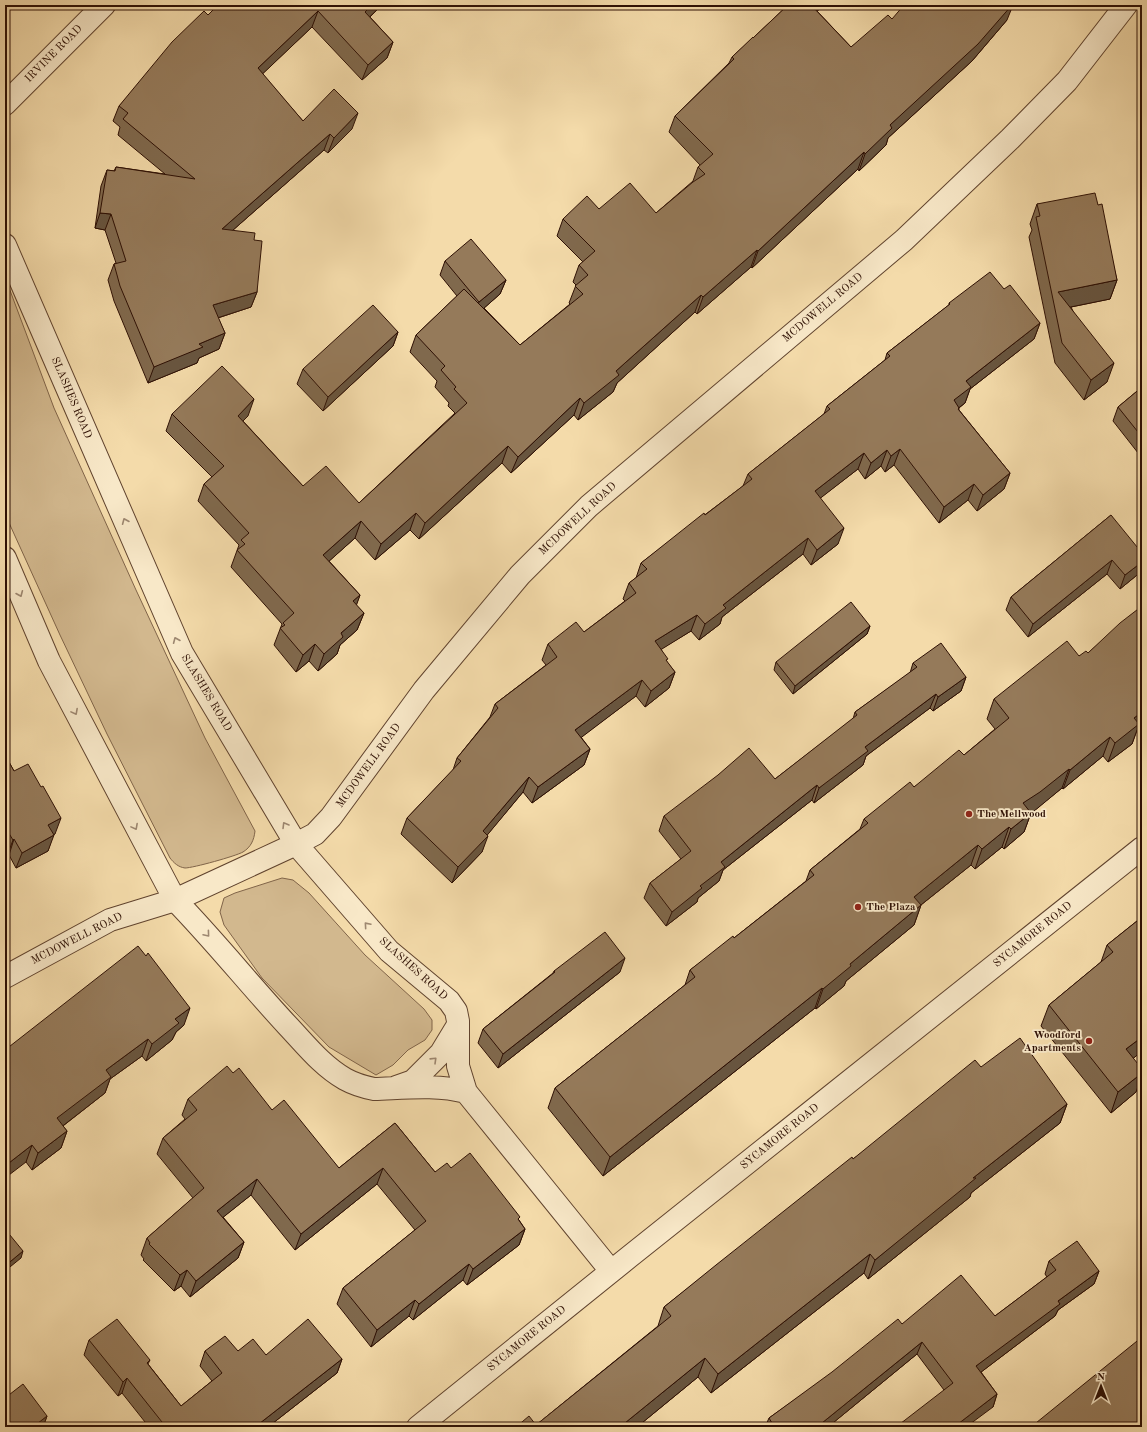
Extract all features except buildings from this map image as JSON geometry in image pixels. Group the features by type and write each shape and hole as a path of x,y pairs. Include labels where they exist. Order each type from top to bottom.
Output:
{"street":[{"name":"IRVINE ROAD","path":"5,104 104,5"},
{"name":"MCDOWELL ROAD","path":"5,977 110,920 175,900 315,834 331,817 424,690 520,575 589,506 904,240 1010,139 1067,81 1126,5"},
{"name":"SLASHES ROAD","path":"5,245 182,653 296,844 390,951 449,1001 456,1011 458,1025 458,1066 466,1092 611,1271"},
{"path":"5,558 49,661 175,900 201,927 251,987 319,1060 344,1079 363,1087 374,1089 453,1088 466,1092"},
{"name":"SYCAMORE ROAD","path":"418,1427 611,1271 1142,848"},
{"path":"391,1088 413,1081 441,1053 458,1025"}],"shaded area":[{"path":"5,277 54,408 136,590 205,738 255,831 250,846 239,854 185,868 180,867 170,858 107,734 5,514"},
{"path":"282,878 293,880 309,893 365,955 424,1009 432,1020 432,1030 425,1040 408,1050 393,1065 376,1075 329,1047 262,978 224,925 220,912 224,898"}],"place":[{"name":"The Mellwood","path":"969,814"},
{"name":"The Plaza","path":"858,907"},
{"name":"Woodford Apartments","path":"1089,1041"}]}
